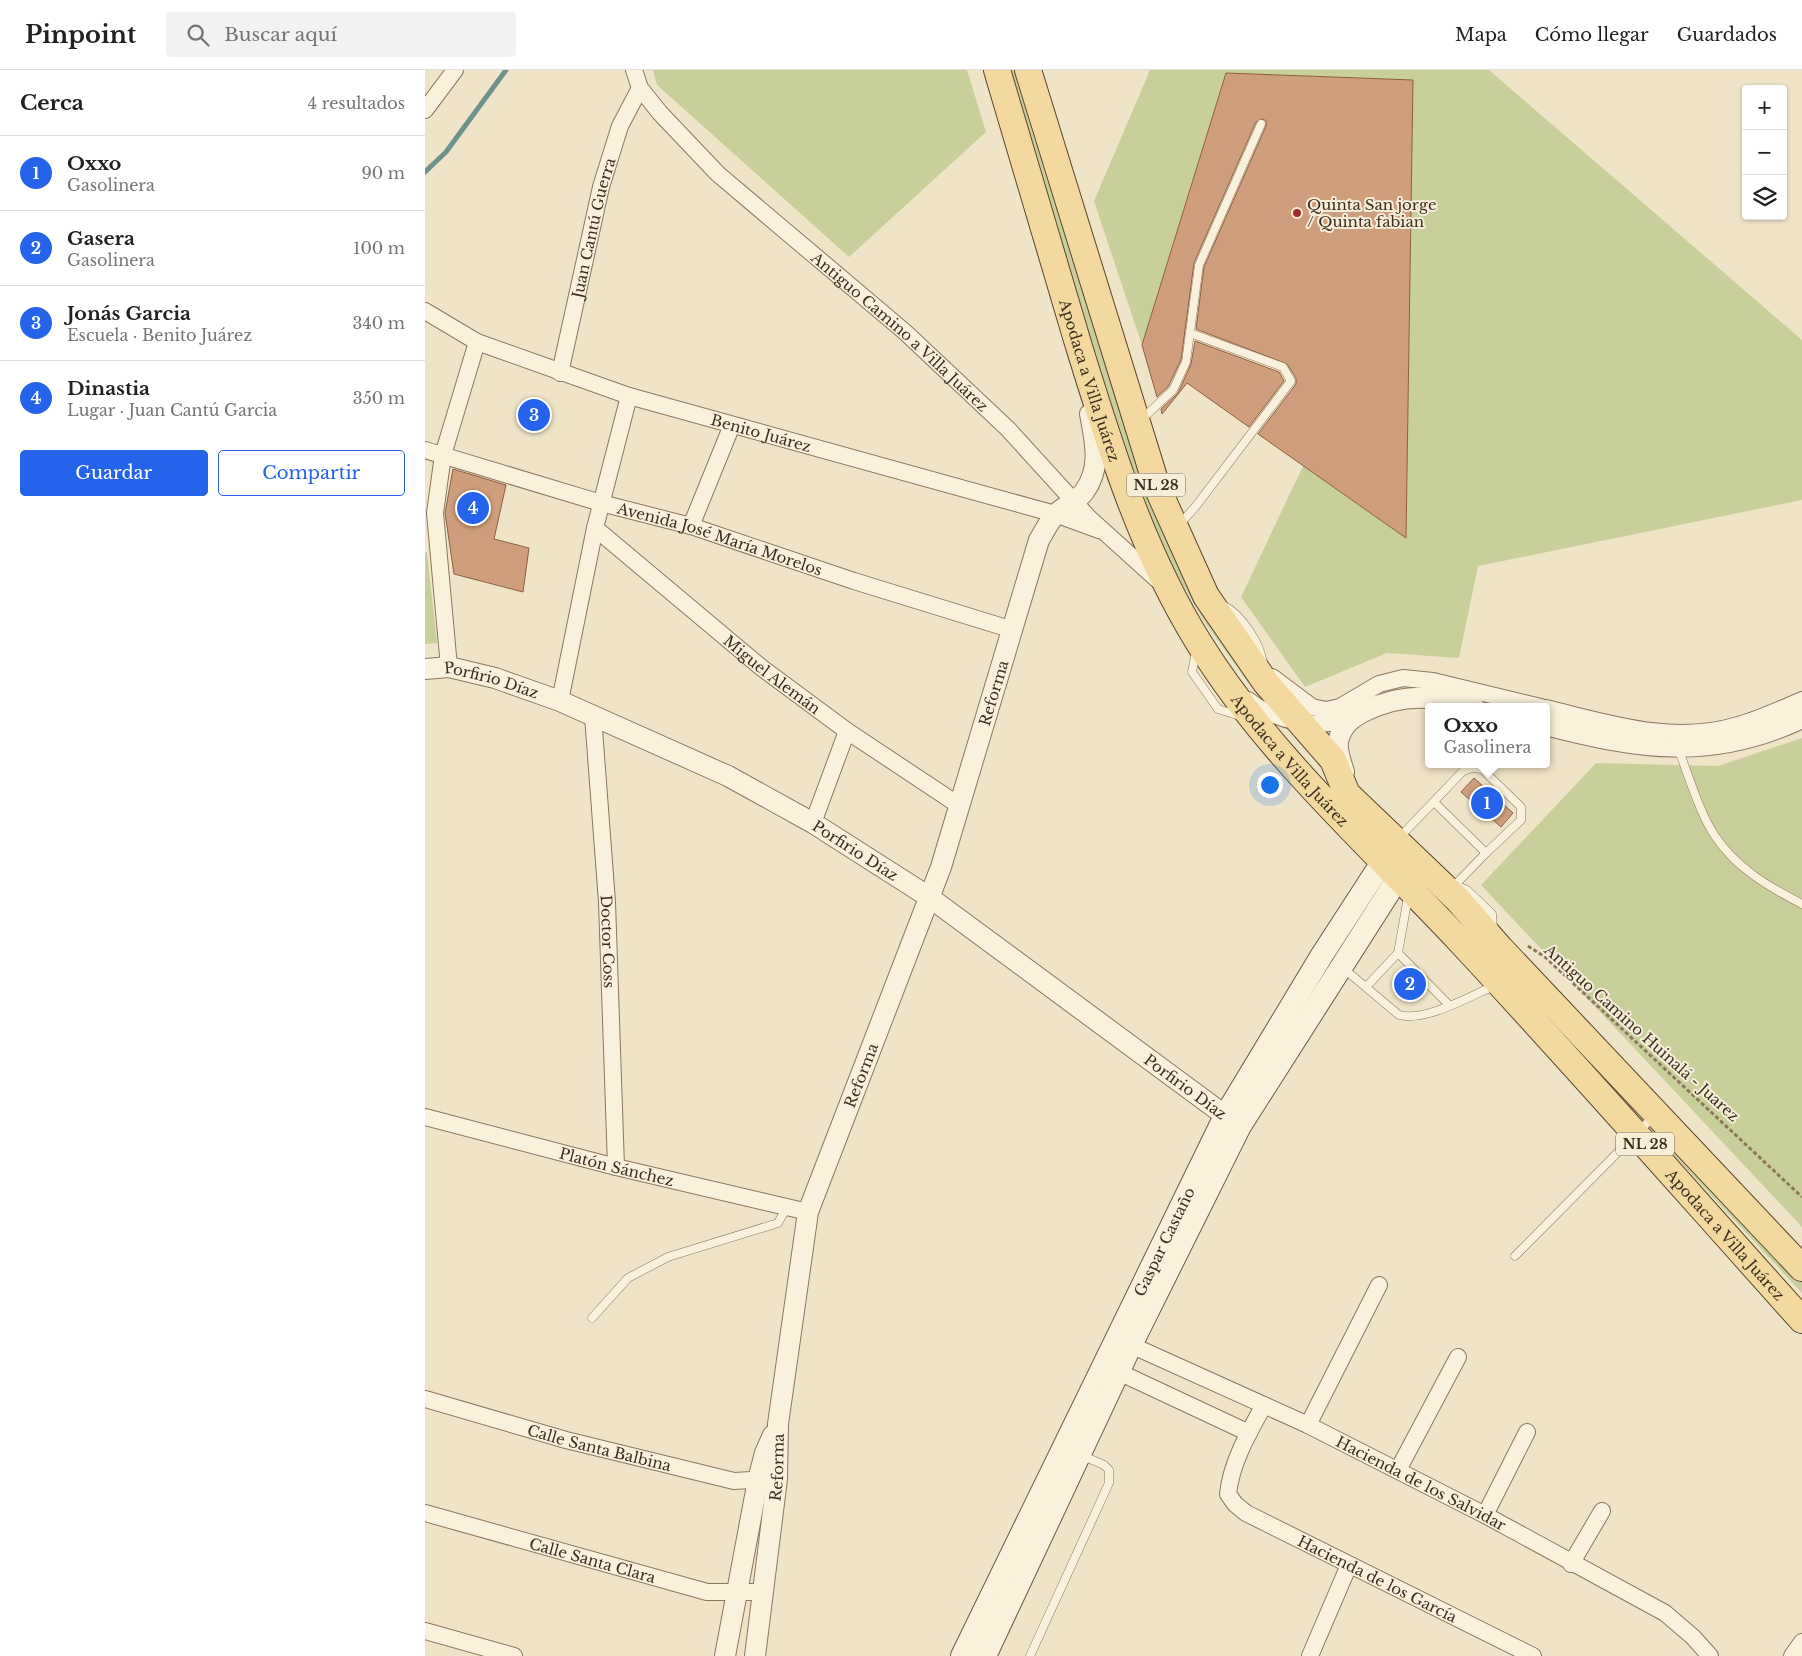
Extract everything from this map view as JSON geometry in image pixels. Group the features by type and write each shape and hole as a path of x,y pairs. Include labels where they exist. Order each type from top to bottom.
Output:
{"main road":[{"name":"Apodaca a Villa Juárez","path":"997,70 1104,429 1132,506 1172,594 1197,639 1252,720 1283,757 1400,864 1448,886 1494,941 1798,1264"},
{"name":"Apodaca a Villa Juárez","path":"1029,70 1157,487 1206,596 1298,722 1333,760 1350,798 1400,864 1500,984 1802,1320"},
{"name":"Gaspar Castaño","path":"978,1652 1124,1342 1233,1121 1332,961 1400,864"},
{"path":"1769,1283 1798,1264"}],"street":[{"path":"427,101 455,70"},
{"name":"Antiguo Camino a Villa Juárez","path":"634,70 640,88 660,113 718,174 905,332 1007,429 1073,501 1172,594"},
{"name":"Juan Cantú Guerra","path":"560,373 601,187 620,126 640,88"},
{"name":"Benito Juárez","path":"425,311 477,342 629,396 1057,515 1105,532"},
{"path":"449,666 431,545 443,455 477,342"},
{"path":"1057,515 1083,494 1096,464 1097,450 1089,411 1090,382"},
{"path":"560,701 595,528 629,396"},
{"path":"691,526 732,425"},
{"name":"Avenida José María Morelos","path":"425,450 601,503 691,526 854,581 1013,630"},
{"name":"Reforma","path":"755,1656 763,1592 767,1479 765,1453 778,1424 807,1212 941,867 1039,540 1057,515"},
{"name":"Miguel Alemán","path":"595,528 762,668 847,731 960,806"},
{"path":"1197,639 1246,698 1263,712 1298,722 1326,724 1351,718 1391,700 1410,697 1432,697 1457,703"},
{"name":"Porfirio Díaz","path":"425,670 449,666 495,678 560,701 728,776 813,823 929,897 1233,1121"},
{"path":"1260,672 1312,707 1326,710 1340,708 1379,684 1403,678 1433,681 1524,703"},
{"path":"1550,709 1620,727 1675,733 1706,732 1737,726 1802,700"},
{"name":"Doctor Coss","path":"593,716 609,940 616,1166"},
{"path":"1350,798 1338,750 1338,739 1351,718"},
{"path":"1550,726 1627,744 1678,748 1705,747 1744,740 1802,718"},
{"path":"813,823 847,731"},
{"name":"Platón Sánchez","path":"425,1117 807,1212"},
{"path":"1308,1425 1379,1285"},
{"name":"Hacienda de los Salvidar","path":"1124,1342 1308,1425 1485,1515 1571,1564 1665,1612 1693,1637 1709,1656"},
{"path":"1398,1470 1458,1357"},
{"path":"1112,1369 1249,1433 1264,1404"},
{"name":"Calle Santa Balbina","path":"425,1399 566,1440 734,1481 767,1479"},
{"path":"1485,1515 1527,1432"},
{"name":"Hacienda de los García","path":"1249,1433 1230,1481 1228,1494 1235,1504 1246,1513 1533,1656"},
{"path":"725,1656 735,1592 767,1479"},
{"path":"1571,1564 1602,1510"},
{"name":"Calle Santa Clara","path":"425,1513 707,1592 763,1592"},
{"path":"1310,1656 1349,1565"},
{"path":"425,1631 514,1656"},
{"path":"1792,1656 1802,1642"}],"lane":[{"path":"1137,424 1173,390 1186,362 1199,265 1261,124"},
{"path":"1175,530 1196,506 1291,381 1283,367 1190,333"},
{"path":"1678,748 1715,836 1737,861 1763,883 1802,904"},
{"path":"1366,988 1398,954 1400,864 1435,803 1463,771 1472,768 1482,769 1521,806 1521,820 1448,886"},
{"path":"1435,803 1486,853"},
{"path":"1398,954 1449,1005"},
{"path":"1332,961 1399,1015 1408,1017 1423,1016 1500,984"},
{"path":"1515,1256 1656,1114"},
{"path":"593,1318 628,1278 668,1257 778,1223 787,1206"},
{"path":"1030,1656 1109,1483 1109,1470 1104,1465 1072,1451"}],"path":[{"name":"Antiguo Camino Huinalá - Juarez","path":"1523,942 1545,957 1802,1197"}],"green space":[{"path":"653,70 967,70 986,132 849,257 657,85"},
{"path":"1006,70 1015,70 1113,390 1154,513 1189,584 1249,684 1204,621 1183,585 1164,558 1137,491"},
{"path":"1150,70 1489,70 1802,340 1802,500 1478,566 1459,658 1387,653 1305,687 1241,597 1303,466 1406,538 1413,80 1226,73 1142,345 1094,201"},
{"path":"425,552 427,552 437,643 425,644"},
{"path":"1802,738 1802,1227 1481,885 1596,763 1718,766"},
{"path":"1513,982 1802,1276 1802,1293"}],"building":[{"name":"Quinta San jorge / Quinta fabian","path":"1226,73 1413,80 1406,538 1258,434 1296,384 1296,378 1287,364 1196,329 1204,267 1266,126 1266,121 1263,119 1256,122 1194,263 1181,360 1168,387 1157,397 1142,345"},
{"path":"1195,341 1279,372 1284,381 1249,427 1187,383 1162,414 1161,409 1178,393 1191,364"},
{"path":"453,469 506,485 494,539 529,548 523,592 454,574 445,513"},
{"path":"1474,778 1513,813 1501,827 1461,792"},
{"path":"1409,972 1420,984 1407,1002 1394,992"}],"waterway":[{"path":"425,172 446,152 506,70"}],"place":[{"name":"Quinta San jorge / Quinta fabian","path":"1297,213"},
{"name":"Jonás Garcia","path":"534,415"},
{"name":"Dinastia","path":"473,508"},
{"name":"Oxxo","path":"1487,803"},
{"name":"Gasera","path":"1410,984"}]}
